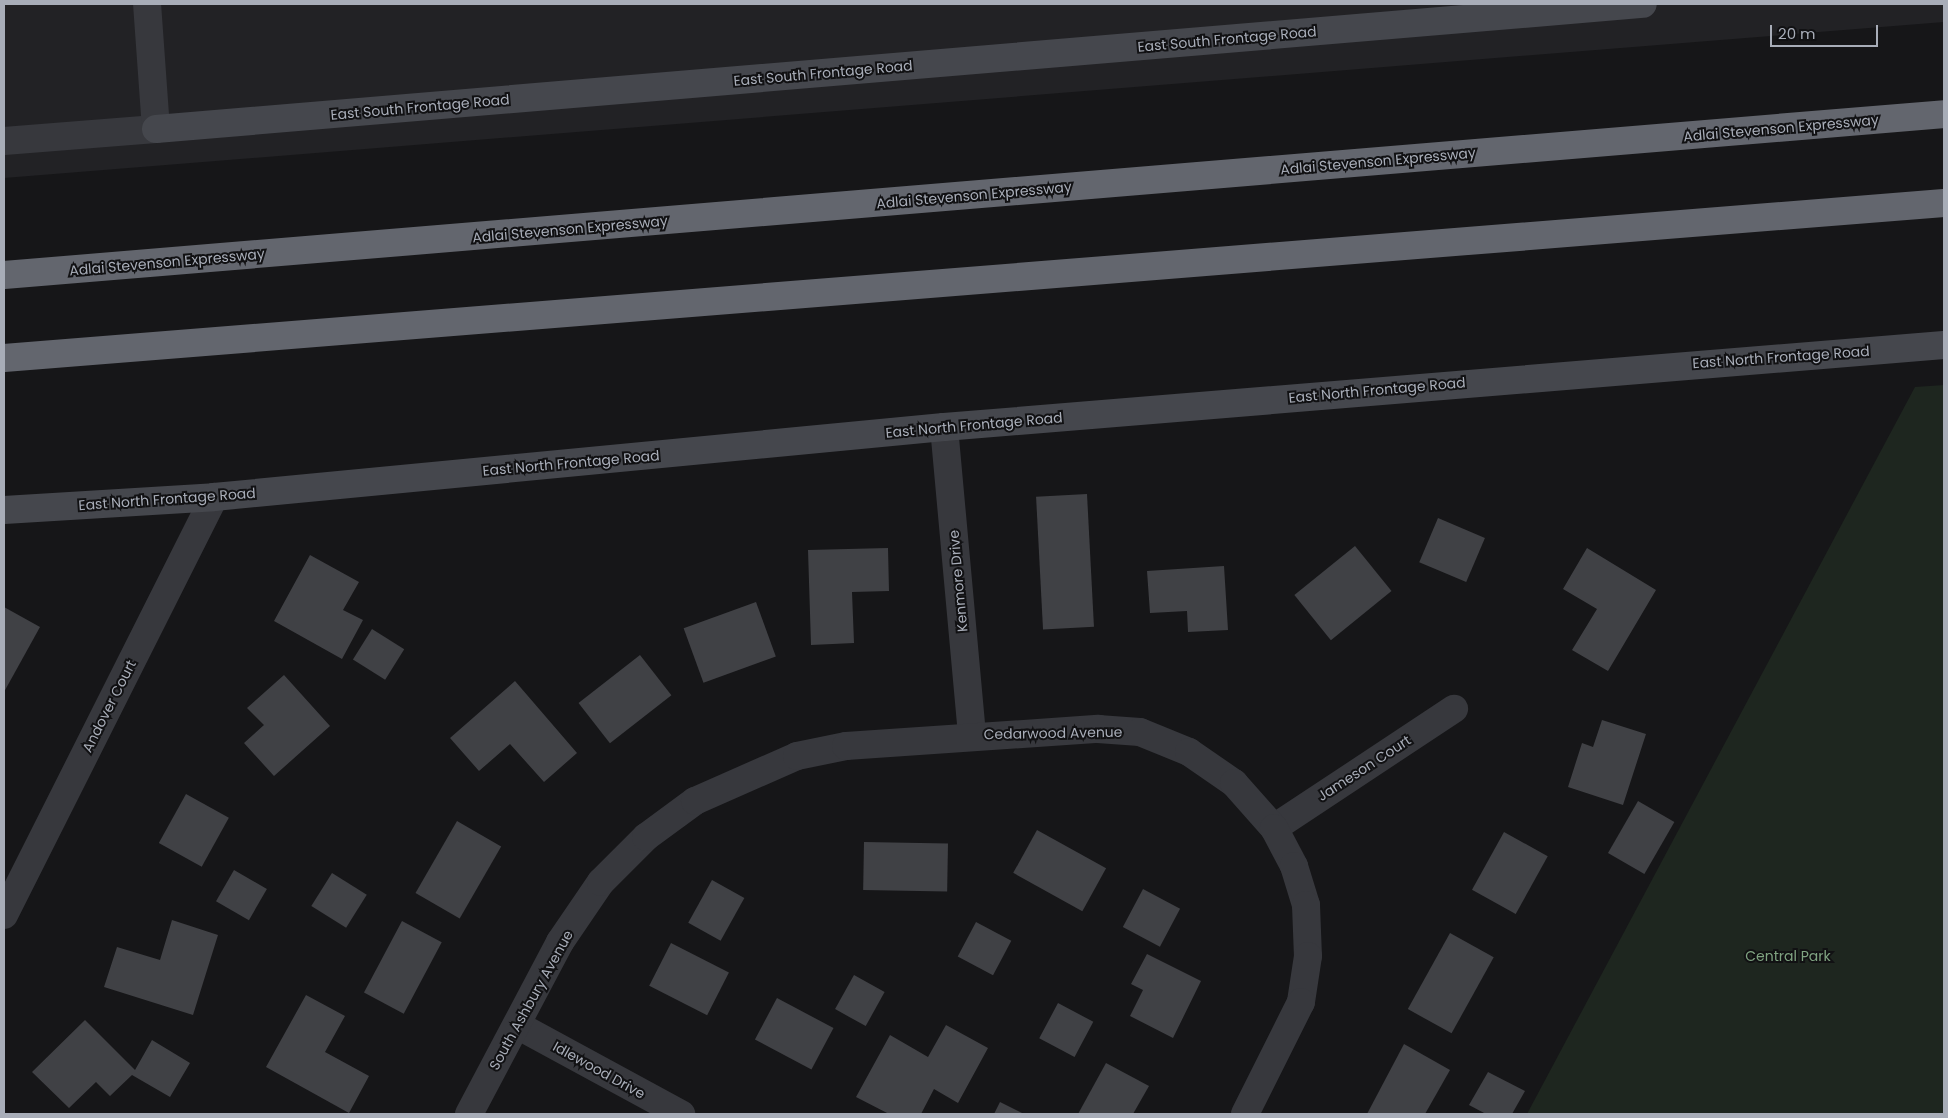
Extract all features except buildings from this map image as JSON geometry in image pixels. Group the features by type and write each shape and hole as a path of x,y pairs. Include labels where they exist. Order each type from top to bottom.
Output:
{"highway":[{"name":"Adlai Stevenson Expressway","path":"4,275 1944,114"},
{"path":"4,358 1944,203"}],"street":[{"path":"147,4 156,129"},
{"name":"East South Frontage Road","path":"4,141 1643,4"},
{"name":"East North Frontage Road","path":"4,510 214,497 944,427 1944,345"},
{"name":"Kenmore Drive","path":"944,427 972,734"},
{"name":"Andover Court","path":"4,915 214,497"},
{"name":"Jameson Court","path":"1274,828 1454,709"},
{"name":"Cedarwood Avenue","path":"972,734 1098,729 1140,732 1189,752 1234,783 1274,828 1306,905 1308,956 1300,1002 1245,1114"},
{"name":"South Ashbury Avenue","path":"469,1114 560,942 601,882 646,837 695,801 797,756 846,746 972,734"},
{"name":"Idlewood Drive","path":"517,1025 681,1114"}],"shaded area":[{"path":"4,4 1944,4 1944,22 4,178"}],"green space":[{"name":"Central Park","path":"1944,385 1944,1114 1527,1114 1915,387"}]}
